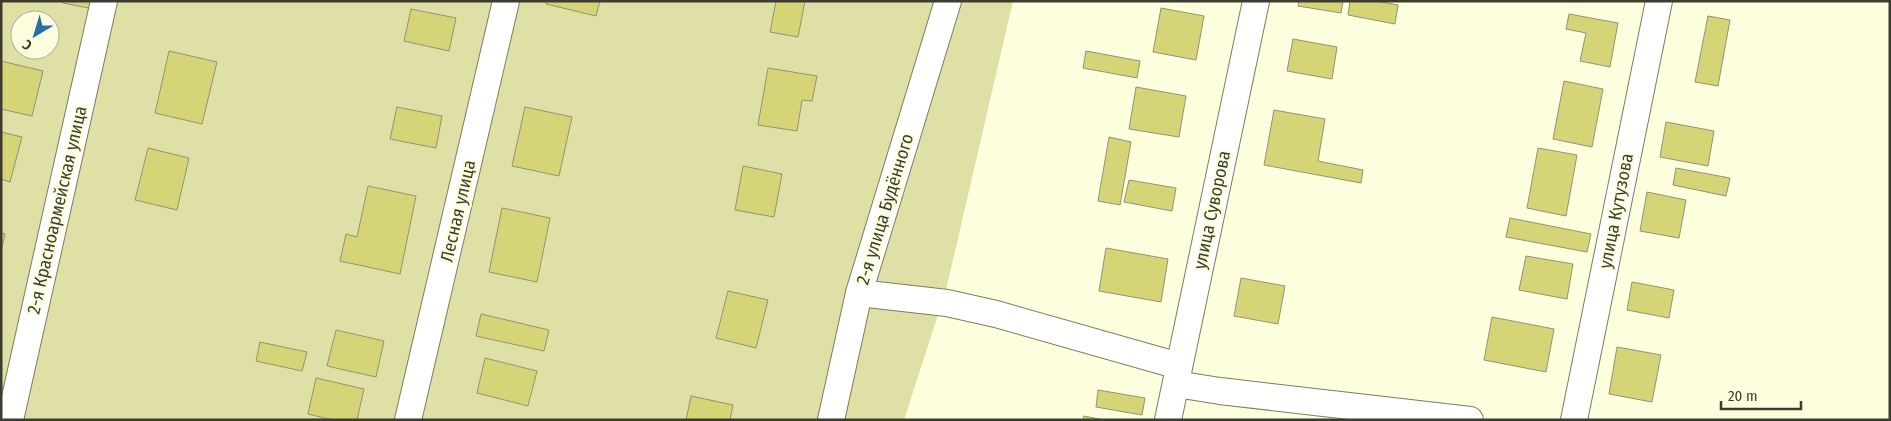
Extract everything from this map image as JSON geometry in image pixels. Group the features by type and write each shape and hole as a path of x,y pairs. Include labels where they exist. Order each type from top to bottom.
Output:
{"street":[{"name":"2-я Красноармейская улица","path":"10,420 104,1"},
{"name":"Лесная улица","path":"408,420 506,1"},
{"name":"2-я улица Будённого","path":"831,420 859,293 948,1"},
{"name":"улица Суворова","path":"1168,420 1256,1"},
{"name":"улица Кутузова","path":"1574,420 1659,1"},
{"path":"859,293 947,303 996,314 1220,391 1470,420"}],"green space":[{"path":"1,1 1013,1 946,290 904,420 1,420"}],"building":[{"path":"63,1 101,1 99,10 63,3"},
{"path":"547,1 600,1 596,16 546,4"},
{"path":"776,1 805,1 798,37 770,32"},
{"path":"1299,1 1343,1 1341,13 1298,6"},
{"path":"1350,1 1376,1 1398,5 1395,24 1348,15"},
{"path":"1161,8 1204,16 1196,60 1153,52"},
{"path":"411,9 456,18 449,51 404,41"},
{"path":"1569,14 1618,23 1610,67 1580,61 1586,33 1566,29"},
{"path":"1708,16 1730,20 1718,86 1695,82"},
{"path":"1293,39 1337,47 1332,79 1287,71"},
{"path":"169,51 217,62 202,124 155,113"},
{"path":"1086,51 1140,61 1137,78 1083,68"},
{"path":"1,61 43,71 32,116 1,109"},
{"path":"768,68 817,76 812,101 802,100 797,131 758,125"},
{"path":"1564,81 1603,89 1592,147 1553,139"},
{"path":"1136,87 1186,96 1179,137 1129,129"},
{"path":"397,107 442,116 436,148 390,139"},
{"path":"525,107 572,117 559,176 512,166"},
{"path":"1274,110 1325,119 1318,161 1363,170 1361,183 1264,165"},
{"path":"1666,122 1714,131 1708,166 1660,157"},
{"path":"1,132 22,137 10,182 1,179"},
{"path":"1109,137 1131,142 1120,205 1098,201"},
{"path":"148,148 189,158 177,210 135,200"},
{"path":"1538,148 1577,155 1566,216 1527,208"},
{"path":"743,166 782,174 774,217 735,210"},
{"path":"1676,168 1730,178 1726,196 1673,185"},
{"path":"1129,180 1176,188 1172,211 1124,202"},
{"path":"368,186 416,196 400,274 340,261 346,234 357,237"},
{"path":"1647,192 1686,200 1679,238 1640,231"},
{"path":"502,208 550,218 537,282 489,272"},
{"path":"1510,218 1591,234 1587,252 1506,237"},
{"path":"1,233 5,234 1,251"},
{"path":"1106,248 1168,259 1161,302 1099,291"},
{"path":"1526,256 1573,264 1567,299 1519,290"},
{"path":"1241,278 1285,286 1278,324 1234,316"},
{"path":"1632,282 1674,290 1669,318 1627,310"},
{"path":"728,291 768,300 756,348 716,338"},
{"path":"481,314 549,330 544,351 476,336"},
{"path":"1492,317 1554,329 1546,372 1484,360"},
{"path":"336,330 384,341 376,377 327,366"},
{"path":"260,342 307,352 302,371 256,361"},
{"path":"1617,347 1661,355 1652,402 1609,394"},
{"path":"485,358 537,371 528,406 477,393"},
{"path":"316,378 364,389 357,420 333,420 308,414"},
{"path":"1098,390 1145,398 1142,415 1096,407"},
{"path":"691,396 733,405 730,420 686,420"},
{"path":"1084,416 1104,420 1083,420"}]}
